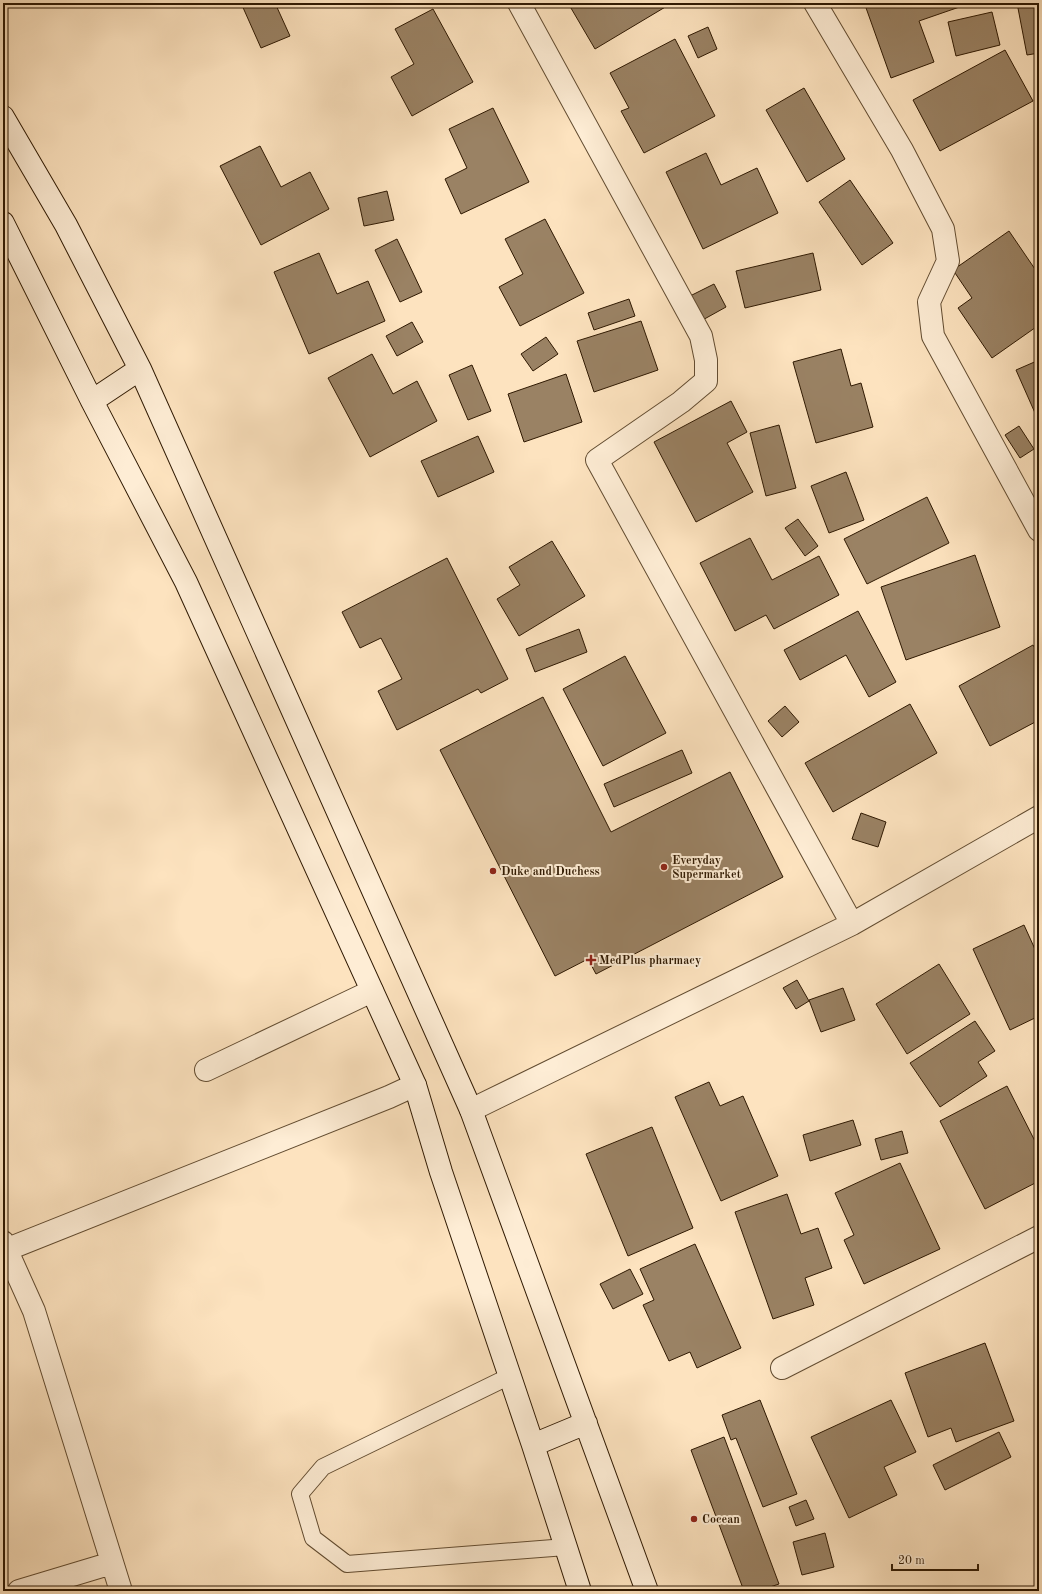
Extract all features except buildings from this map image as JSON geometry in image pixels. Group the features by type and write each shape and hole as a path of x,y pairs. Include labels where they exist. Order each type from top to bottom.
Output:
{"street":[{"path":"518,3 701,336 706,360 706,381 681,402 597,460 852,924"},
{"path":"815,3 902,150 943,229 948,261 929,302 933,336 1039,530"},
{"path":"3,117 66,226 140,369 471,1110 647,1591"},
{"path":"5,232 186,582 415,1086 441,1172 534,1445 580,1591"},
{"path":"92,401 140,369"},
{"path":"471,1110 852,924 1039,817"},
{"path":"206,1070 372,991"},
{"path":"121,1591 34,1311 4,1247 388,1098 415,1086"},
{"path":"782,1368 1039,1237"},
{"path":"534,1445 586,1423"},
{"path":"19,1591 112,1563"}],"lane":[{"path":"510,1376 323,1467 300,1494 313,1538 347,1564 566,1547"}],"place":[{"name":"Everyday Supermarket","path":"664,867"},
{"name":"Duke and Duchess","path":"493,871"},
{"name":"MedPlus pharmacy","path":"591,960"},
{"name":"Cocean","path":"694,1519"}]}
